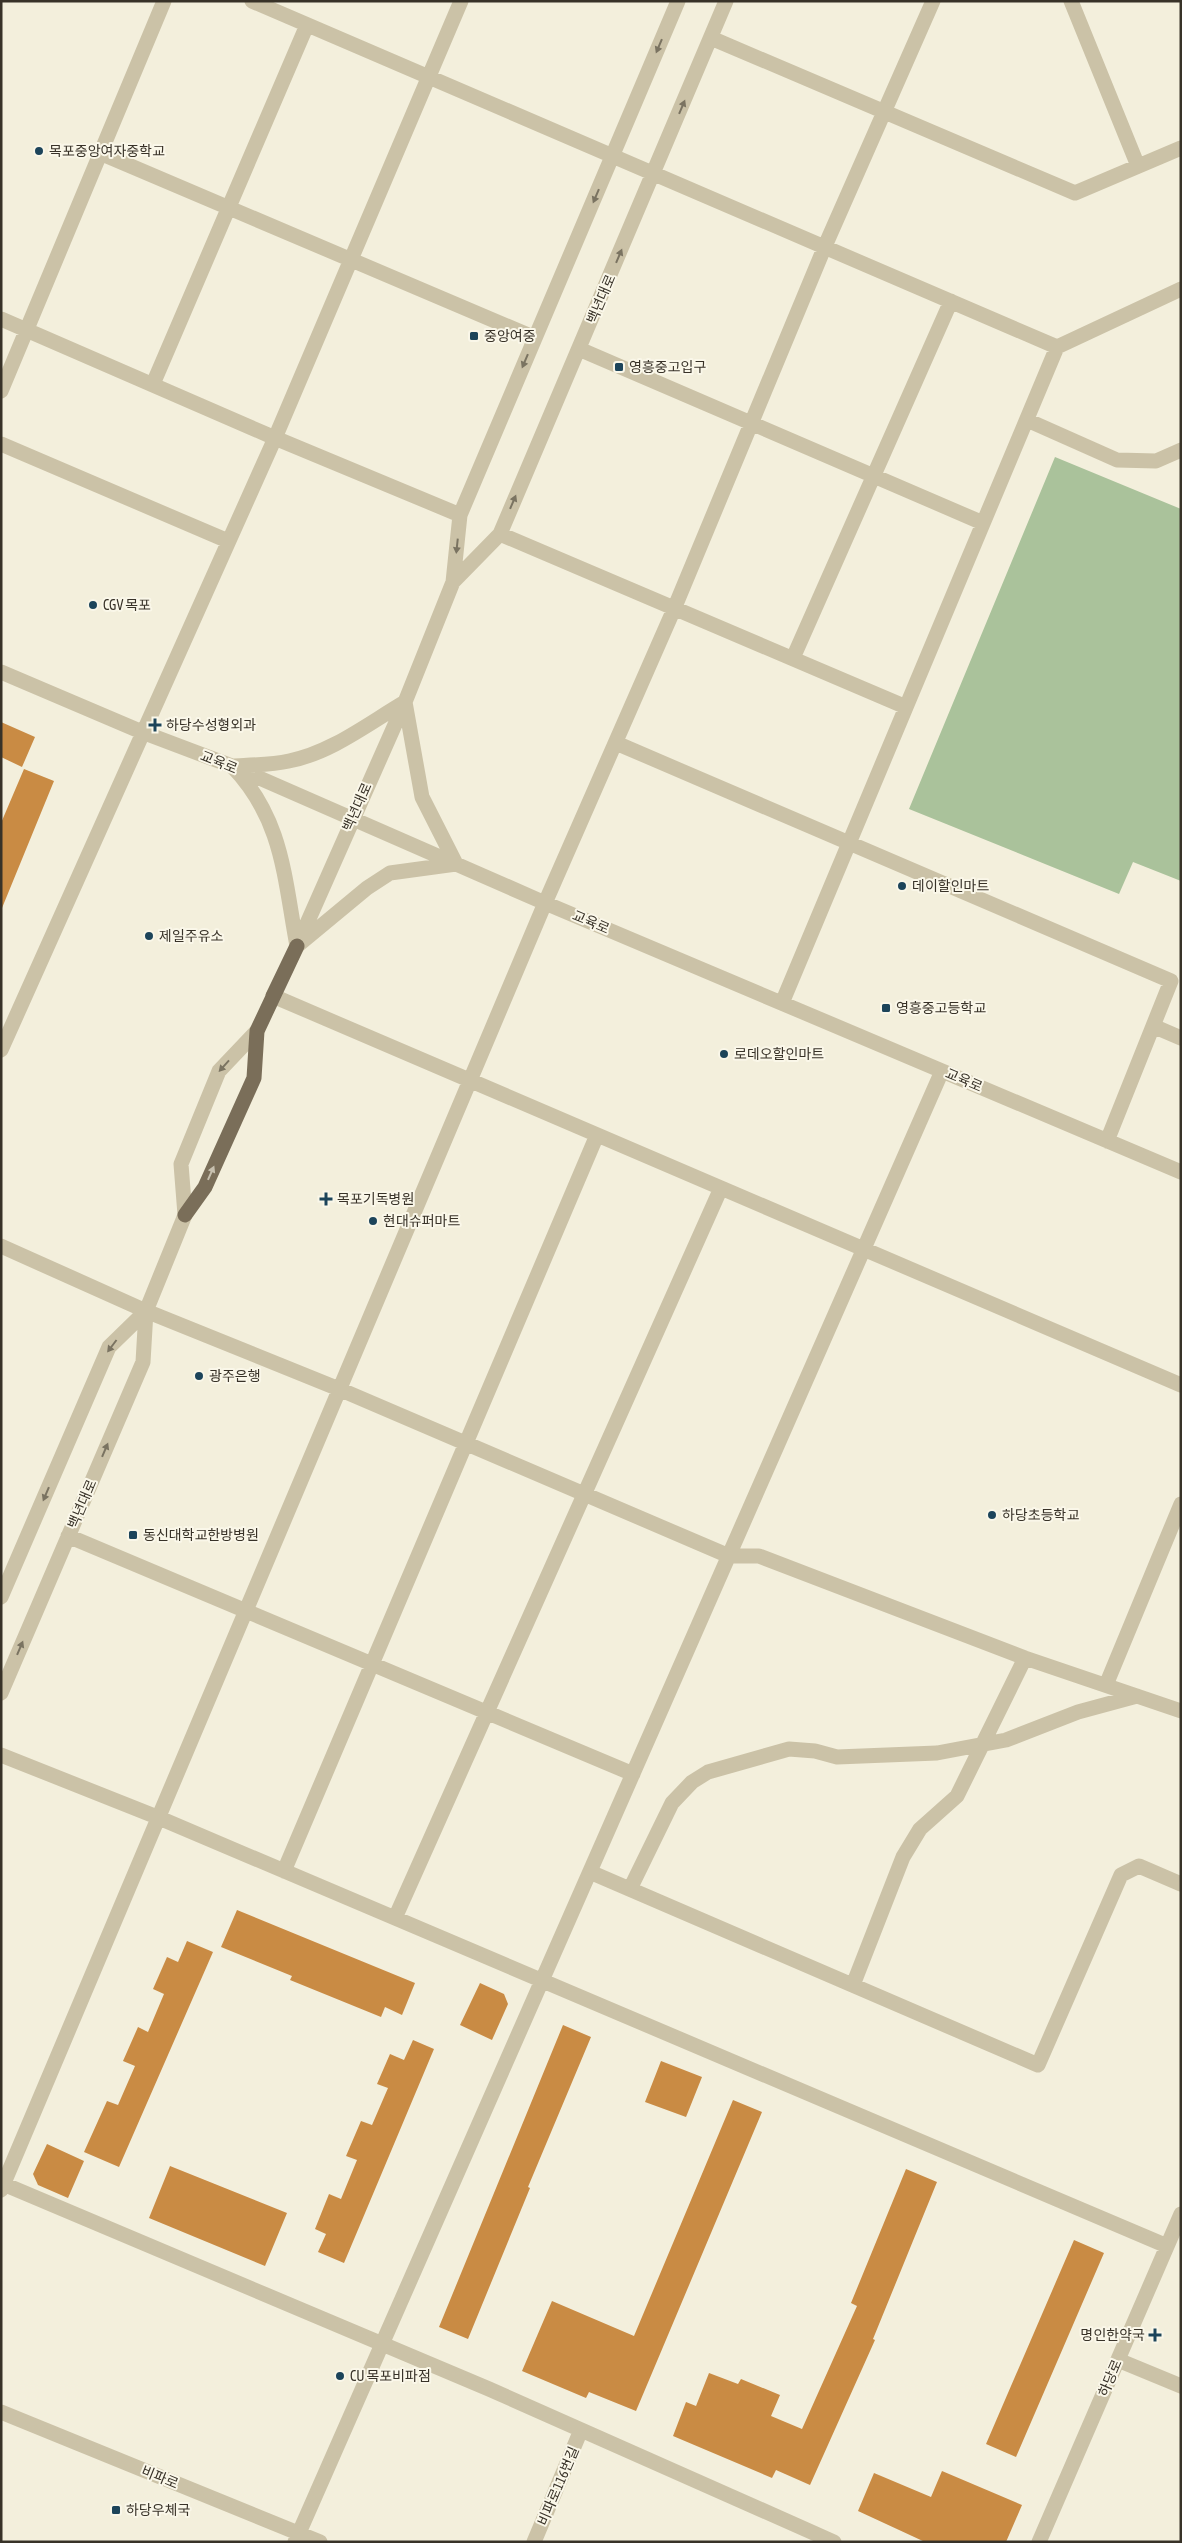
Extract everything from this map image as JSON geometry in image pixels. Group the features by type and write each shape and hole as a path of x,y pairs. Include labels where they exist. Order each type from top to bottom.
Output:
{"main road":[{"name":"백년대로","path":"185,1214 205,1187 254,1078 257,1031 297,946"}],"street":[{"path":"1,391 164,1"},
{"path":"252,1 1057,346"},
{"path":"1,1050 275,438 461,1"},
{"name":"백년대로","path":"297,946 352,818 405,702 453,582 460,515 678,1"},
{"name":"백년대로","path":"453,582 500,534 726,1"},
{"path":"828,2541 581,2430 382,2344 2,2186 469,1081 674,609 825,246 933,1"},
{"path":"1071,1 1138,166"},
{"path":"153,384 307,25"},
{"path":"711,38 1075,192 1181,148"},
{"path":"100,153 535,338"},
{"path":"782,1003 1057,346 1181,289"},
{"path":"793,658 951,301"},
{"path":"1,319 275,438 460,515"},
{"path":"579,349 983,523"},
{"path":"1027,420 1117,460 1156,461 1181,450"},
{"path":"1,444 228,541"},
{"path":"500,534 906,707"},
{"name":"교육로","path":"1,672 142,732 232,766 545,903 1181,1172"},
{"path":"405,702 422,797 456,864 390,873 367,888 297,946 273,829 266,810 249,784 232,766 290,761 309,755 326,748 405,702"},
{"path":"616,743 1170,981 1107,1141"},
{"path":"273,996 1181,1385"},
{"path":"1153,1026 1181,1038"},
{"name":"백년대로","path":"1,1693 143,1362 146,1311 185,1214 181,1164 218,1072 257,1031"},
{"path":"297,2537 942,1071"},
{"path":"284,1871 597,1135"},
{"path":"395,1918 721,1188"},
{"path":"1,1246 146,1311 339,1389 729,1556 759,1556 1025,1658 1181,1711"},
{"name":"백년대로","path":"1,1597 109,1347 146,1311"},
{"path":"1106,1685 1181,1504"},
{"path":"68,1536 633,1774"},
{"path":"853,1985 903,1857 920,1829 957,1796 1025,1658"},
{"path":"630,1889 672,1804 692,1782 708,1772 789,1749 815,1751 837,1757 903,1756 936,1753 985,1742 1006,1740 1078,1712 1138,1696"},
{"path":"1,1755 157,1817 1167,2246"},
{"path":"590,1872 1038,2065 1120,1875 1139,1866 1181,1884"},
{"name":"하당로","path":"1039,2542 1181,2214"},
{"path":"1118,2360 1181,2386"},
{"name":"비파로","path":"1,2412 297,2537 320,2542"},
{"name":"비파로116번길","path":"534,2542 581,2430"}],"green space":[{"path":"1055,457 1181,509 1181,881 1133,862 1119,894 909,809"}],"building":[{"path":"1,722 35,737 22,767 1,757"},
{"path":"24,769 54,781 2,908 1,823"},
{"path":"237,1910 415,1983 402,2015 385,2007 381,2017 290,1980 292,1976 221,1947"},
{"path":"187,1941 213,1952 119,2167 84,2152 107,2101 118,2105 135,2066 123,2061 138,2027 148,2032 164,1994 153,1989 167,1957 178,1962"},
{"path":"480,1983 504,1994 508,2004 492,2040 460,2025"},
{"path":"563,2025 591,2037 528,2187 530,2188 468,2339 439,2327"},
{"path":"413,2040 434,2049 344,2263 318,2252 326,2234 315,2229 329,2194 341,2199 357,2160 346,2156 361,2121 372,2125 388,2088 377,2084 390,2054 404,2060"},
{"path":"661,2061 702,2077 686,2117 645,2102"},
{"path":"733,2100 762,2112 636,2411 589,2392 586,2398 522,2371 552,2301 634,2336"},
{"path":"47,2144 84,2161 68,2198 38,2185 33,2174"},
{"path":"170,2166 287,2213 265,2266 149,2218"},
{"path":"906,2169 937,2182 873,2339 875,2340 810,2485 776,2470 772,2478 673,2436 686,2402 696,2406 709,2373 738,2384 741,2379 780,2395 771,2416 802,2429 857,2306 851,2303"},
{"path":"1074,2240 1104,2253 1016,2457 986,2444"},
{"path":"942,2471 1022,2505 1006,2542 925,2542 858,2511 874,2473 931,2497"}],"place":[{"name":"목포중앙여자중학교","path":"39,151"},
{"name":"중앙여중","path":"474,336"},
{"name":"영흥중고입구","path":"619,367"},
{"name":"CGV 목포","path":"93,605"},
{"name":"하당수성형외과","path":"155,725"},
{"name":"데이할인마트","path":"902,886"},
{"name":"제일주유소","path":"149,936"},
{"name":"영흥중고등학교","path":"886,1008"},
{"name":"로데오할인마트","path":"724,1054"},
{"name":"목포기독병원","path":"326,1199"},
{"name":"현대슈퍼마트","path":"373,1221"},
{"name":"광주은행","path":"199,1376"},
{"name":"하당초등학교","path":"992,1515"},
{"name":"동신대학교한방병원","path":"133,1535"},
{"name":"명인한약국","path":"1155,2335"},
{"name":"CU 목포비파점","path":"340,2376"},
{"name":"하당우체국","path":"116,2510"}]}
